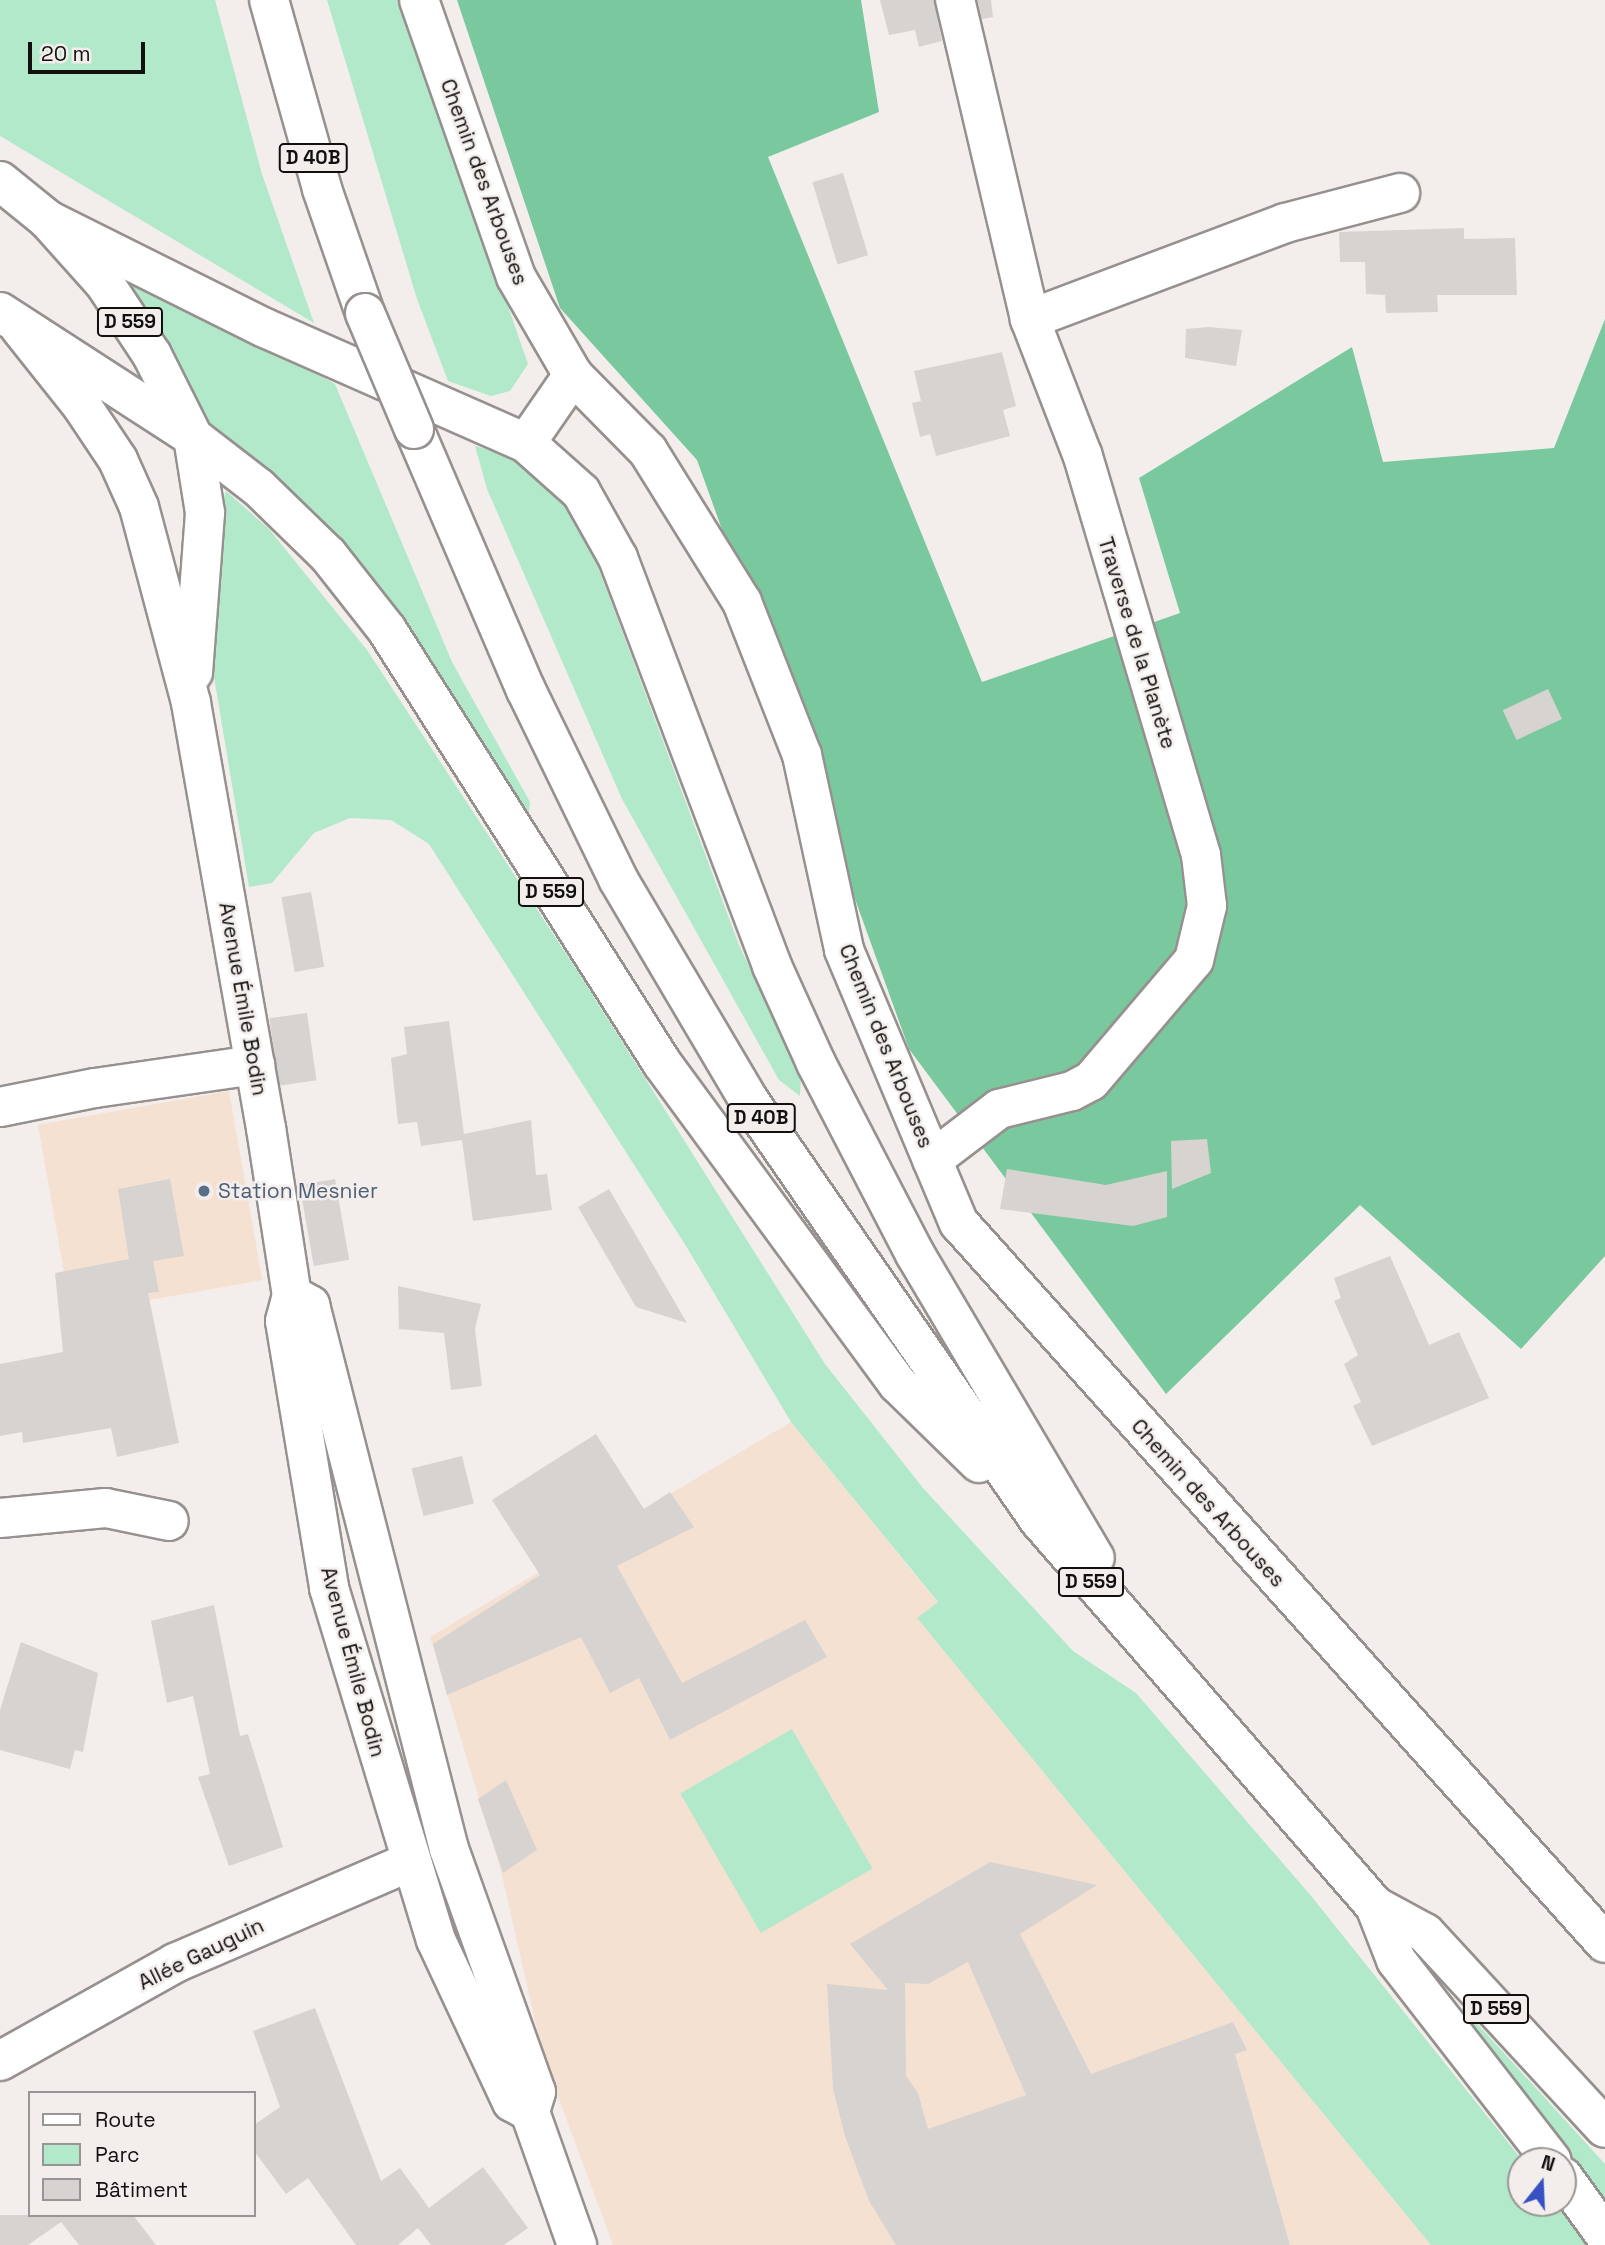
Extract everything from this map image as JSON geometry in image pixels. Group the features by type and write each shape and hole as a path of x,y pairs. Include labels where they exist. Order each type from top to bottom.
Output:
{"street":[{"name":"D 40B","path":"269,0 322,189 365,313 526,690 618,879 748,1099 1039,1520"},
{"name":"Chemin des Arbouses","path":"419,0 516,277 573,375 648,451 742,602 802,755 844,950 959,1223 1605,1943"},
{"name":"Traverse de la Planète","path":"932,1160 999,1109 1072,1091 1091,1081 1194,960 1207,906 1201,855 1082,454 1030,319 955,0"},
{"name":"D 559","path":"0,181 48,220 105,284 152,355 193,437"},
{"path":"1030,319 1285,223 1400,193"},
{"name":"D 559","path":"48,220 265,328 526,443 581,492 618,558 772,966 816,1063 915,1254 1144,1642"},
{"name":"D 559","path":"7,316 193,437 259,488 328,555 387,630 670,1074 898,1384 1039,1520 1375,1906 1396,1960 1541,2147"},
{"name":"Avenue Émile Bodin","path":"7,316 82,406 118,460 139,507 191,703 255,1065 292,1295 285,1321 329,1588 409,1861 436,1940 512,2102 530,2112"},
{"path":"526,443 573,375"},
{"name":"Avenue Émile Bodin","path":"191,703 205,513 193,437"},
{"path":"0,1107 95,1088 255,1065"},
{"name":"Avenue Émile Bodin","path":"292,1295 310,1305 449,1849 536,2092 530,2112 577,2245"},
{"path":"0,1518 106,1508 169,1521"},
{"path":"409,1861 449,1849"},
{"name":"Allée Gauguin","path":"0,2061 175,1963 409,1861"},
{"name":"D 559","path":"1375,1906 1425,1933 1605,2128"},
{"path":"1577,2196 1605,2235"}],"shaded area":[{"path":"229,1091 262,1280 71,1314 38,1125"},
{"path":"791,1422 938,1603 917,1618 1431,2245 613,2245 543,2056 501,1871 430,1637"}],"green space":[{"path":"0,0 215,0 262,174 314,323 0,136"},
{"path":"327,0 402,0 528,364 510,391 491,396 448,381 417,299"},
{"path":"457,0 861,0 879,112 768,157 982,682 1180,613 1139,478 1352,347 1383,462 1554,448 1605,319 1605,1256 1521,1349 1360,1205 1166,1394 909,1049 697,460 560,308"},
{"path":"114,266 335,384 452,662 530,802 529,812 511,802 340,550 301,501 201,421"},
{"path":"475,446 504,454 532,472 581,521 739,945 801,1075 800,1096 779,1080 622,799 487,489"},
{"path":"226,491 269,529 367,650 580,975 825,1364 923,1488 1073,1651 1136,1693 1312,1897 1512,2147 1507,2147 1507,2217 1566,2217 1586,2245 1431,2245 917,1618 938,1602 791,1422 686,1246 429,844 391,820 350,818 314,833 272,883 249,887 213,671 216,519"},
{"path":"792,1729 872,1868 761,1933 680,1793"},
{"path":"1462,2007 1605,2164 1605,2207 1577,2169 1577,2147 1561,2147 1463,2014"}],"building":[{"path":"880,0 934,0 942,41 919,47 915,30 889,35"},
{"path":"977,0 991,0 993,17 982,19"},
{"path":"843,173 868,255 838,265 812,182"},
{"path":"1464,228 1464,239 1515,238 1517,295 1437,295 1438,312 1386,313 1385,295 1366,294 1365,262 1340,262 1339,232"},
{"path":"1208,327 1242,330 1236,366 1185,358 1186,329"},
{"path":"1002,352 1016,406 1003,410 1010,436 936,456 930,434 920,437 912,403 921,401 914,371"},
{"path":"1548,689 1562,719 1517,740 1503,710"},
{"path":"311,892 324,967 295,972 281,897"},
{"path":"307,1013 316,1080 279,1086 269,1018"},
{"path":"449,1021 464,1134 531,1120 536,1175 547,1174 552,1210 473,1221 462,1140 421,1146 417,1122 398,1124 391,1058 407,1054 404,1027"},
{"path":"1207,1139 1211,1173 1172,1189 1171,1141"},
{"path":"1007,1169 1106,1185 1167,1171 1167,1217 1133,1226 1000,1209"},
{"path":"170,1179 184,1256 153,1261 159,1292 148,1293 179,1443 117,1457 111,1428 23,1443 22,1432 0,1436 0,1364 63,1352 55,1273 129,1259 118,1189"},
{"path":"335,1179 349,1260 314,1266 300,1185"},
{"path":"609,1189 687,1323 636,1307 578,1207"},
{"path":"1390,1256 1429,1345 1459,1332 1489,1398 1372,1446 1353,1406 1361,1402 1344,1364 1358,1355 1334,1301 1341,1298 1334,1278"},
{"path":"398,1286 481,1304 475,1329 482,1386 451,1390 444,1333 399,1329"},
{"path":"596,1434 644,1509 670,1492 694,1527 617,1566 682,1683 805,1620 827,1657 670,1740 639,1678 610,1693 581,1637 447,1695 433,1644 540,1575 492,1500"},
{"path":"462,1456 474,1504 423,1516 412,1469"},
{"path":"214,1605 240,1736 248,1734 283,1847 229,1866 198,1777 210,1774 193,1696 167,1703 151,1621"},
{"path":"21,1642 98,1673 83,1752 75,1750 70,1769 0,1750 0,1710"},
{"path":"506,1780 537,1850 503,1873 478,1799"},
{"path":"990,1862 1097,1885 1020,1934 1091,2074 1233,2022 1247,2050 1235,2054 1290,2245 896,2245 869,2201 845,2136 833,2089 827,1984 888,1990 850,1944","holes":["968,1962 1026,2095 928,2129 918,2093 906,2076 905,1983 928,1984"]},
{"path":"315,2008 381,2181 400,2168 429,2208 483,2167 528,2228 504,2245 431,2245 418,2228 398,2245 356,2245 308,2178 286,2194 256,2154 256,2124 280,2107 253,2031"},
{"path":"0,2215 28,2215 135,2217 156,2245 79,2245 61,2222 28,2245 0,2245"}],"place":[{"name":"Station Mesnier","path":"204,1191"}]}
